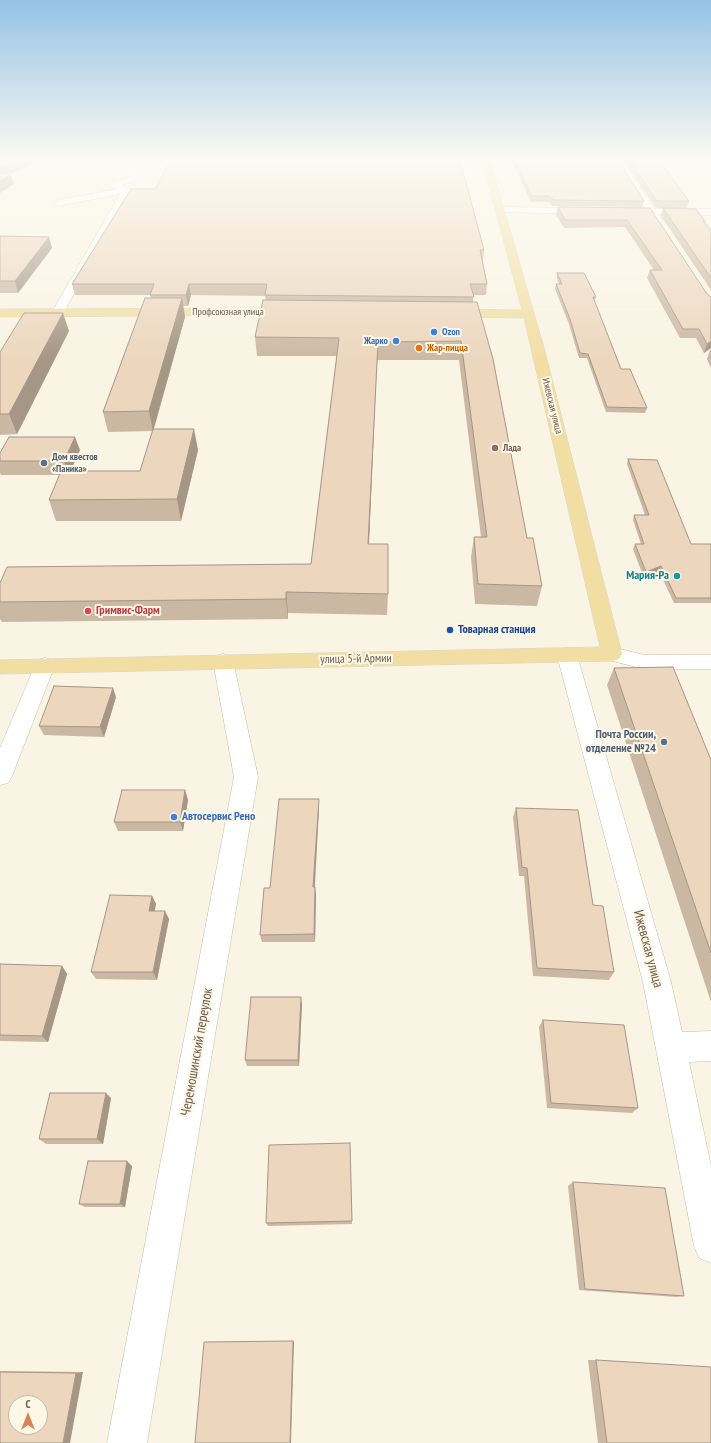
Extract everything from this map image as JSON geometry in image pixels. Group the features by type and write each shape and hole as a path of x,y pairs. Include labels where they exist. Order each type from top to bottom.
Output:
{"main road":[{"name":"Ижевская улица","path":"505,227 540,356 612,654"},
{"name":"Профсоюзная улица","path":"0,313 300,312"},
{"path":"441,313 528,314"},
{"name":"улица 5-й Армии","path":"0,667 223,661 612,654"}],"street":[{"path":"58,312 106,227"},
{"path":"662,227 664,231"},
{"name":"улица 5-й Армии","path":"612,654 644,662 711,662"},
{"name":"Ижевская улица","path":"567,655 657,982 711,1246"},
{"name":"Черемошинский переулок","path":"128,1443 246,777 223,661"},
{"path":"0,776 45,666"},
{"path":"670,1048 711,1046"}],"building":[{"path":"107,227 478,227 484,250 480,250 487,284 470,284 474,297 265,295 267,284 189,284 186,295 150,295 154,284 72,284"},
{"path":"632,227 663,227 707,294 711,297 711,341 707,344 699,329 683,329 650,270 662,270"},
{"path":"676,227 709,227 711,230 711,278"},
{"path":"0,236 49,237 15,281 0,281"},
{"path":"557,273 584,273 596,297 593,297 621,369 630,369 647,408 607,407 588,354 580,353 570,319 556,284 562,284"},
{"path":"145,298 182,298 149,411 103,412"},
{"path":"263,300 477,302 493,359 527,538 533,538 542,586 478,584 474,537 487,537 461,341 378,342 368,544 388,544 388,594 286,592 286,599 0,602 0,583 7,567 311,564 339,338 255,337"},
{"path":"24,313 63,313 9,414 0,414 0,352"},
{"path":"153,429 194,429 177,499 49,500 61,471 140,471"},
{"path":"9,437 75,437 64,461 0,461 0,453"},
{"path":"628,459 657,460 691,544 711,544 711,598 676,598 661,566 646,572 635,544 644,544 634,515 649,515"},
{"path":"673,667 711,760 711,953 614,668"},
{"path":"54,686 113,688 100,727 39,726"},
{"path":"122,790 185,790 180,822 114,822"},
{"path":"279,799 319,799 313,887 315,887 314,934 260,935 264,888 270,888"},
{"path":"516,808 578,810 593,905 603,906 614,972 537,968 527,868 522,867"},
{"path":"110,895 152,896 149,911 165,911 153,972 91,972"},
{"path":"0,964 62,966 42,1036 0,1035"},
{"path":"251,997 301,997 298,1060 245,1060"},
{"path":"543,1020 624,1025 638,1108 551,1103"},
{"path":"50,1093 106,1093 97,1139 39,1139"},
{"path":"350,1143 352,1221 266,1223 269,1145"},
{"path":"88,1161 127,1161 120,1204 79,1204"},
{"path":"573,1182 665,1188 684,1296 585,1289"},
{"path":"293,1341 290,1443 195,1443 204,1342"},
{"path":"596,1360 711,1367 711,1443 607,1443"},
{"path":"0,1372 76,1373 63,1443 0,1443"}],"place":[{"name":"Ozon","path":"434,332"},
{"name":"Жарко","path":"396,341"},
{"name":"Жар-пицца","path":"419,348"},
{"name":"Лада","path":"495,448"},
{"name":"Дом квестов «Паника»","path":"44,463"},
{"name":"Мария-Ра","path":"677,576"},
{"name":"Гримвис-Фарм","path":"88,611"},
{"name":"Товарная cтанция","path":"450,630"},
{"name":"Почта России, отделение №24","path":"664,742"},
{"name":"Автосервис Рено","path":"174,817"}]}
